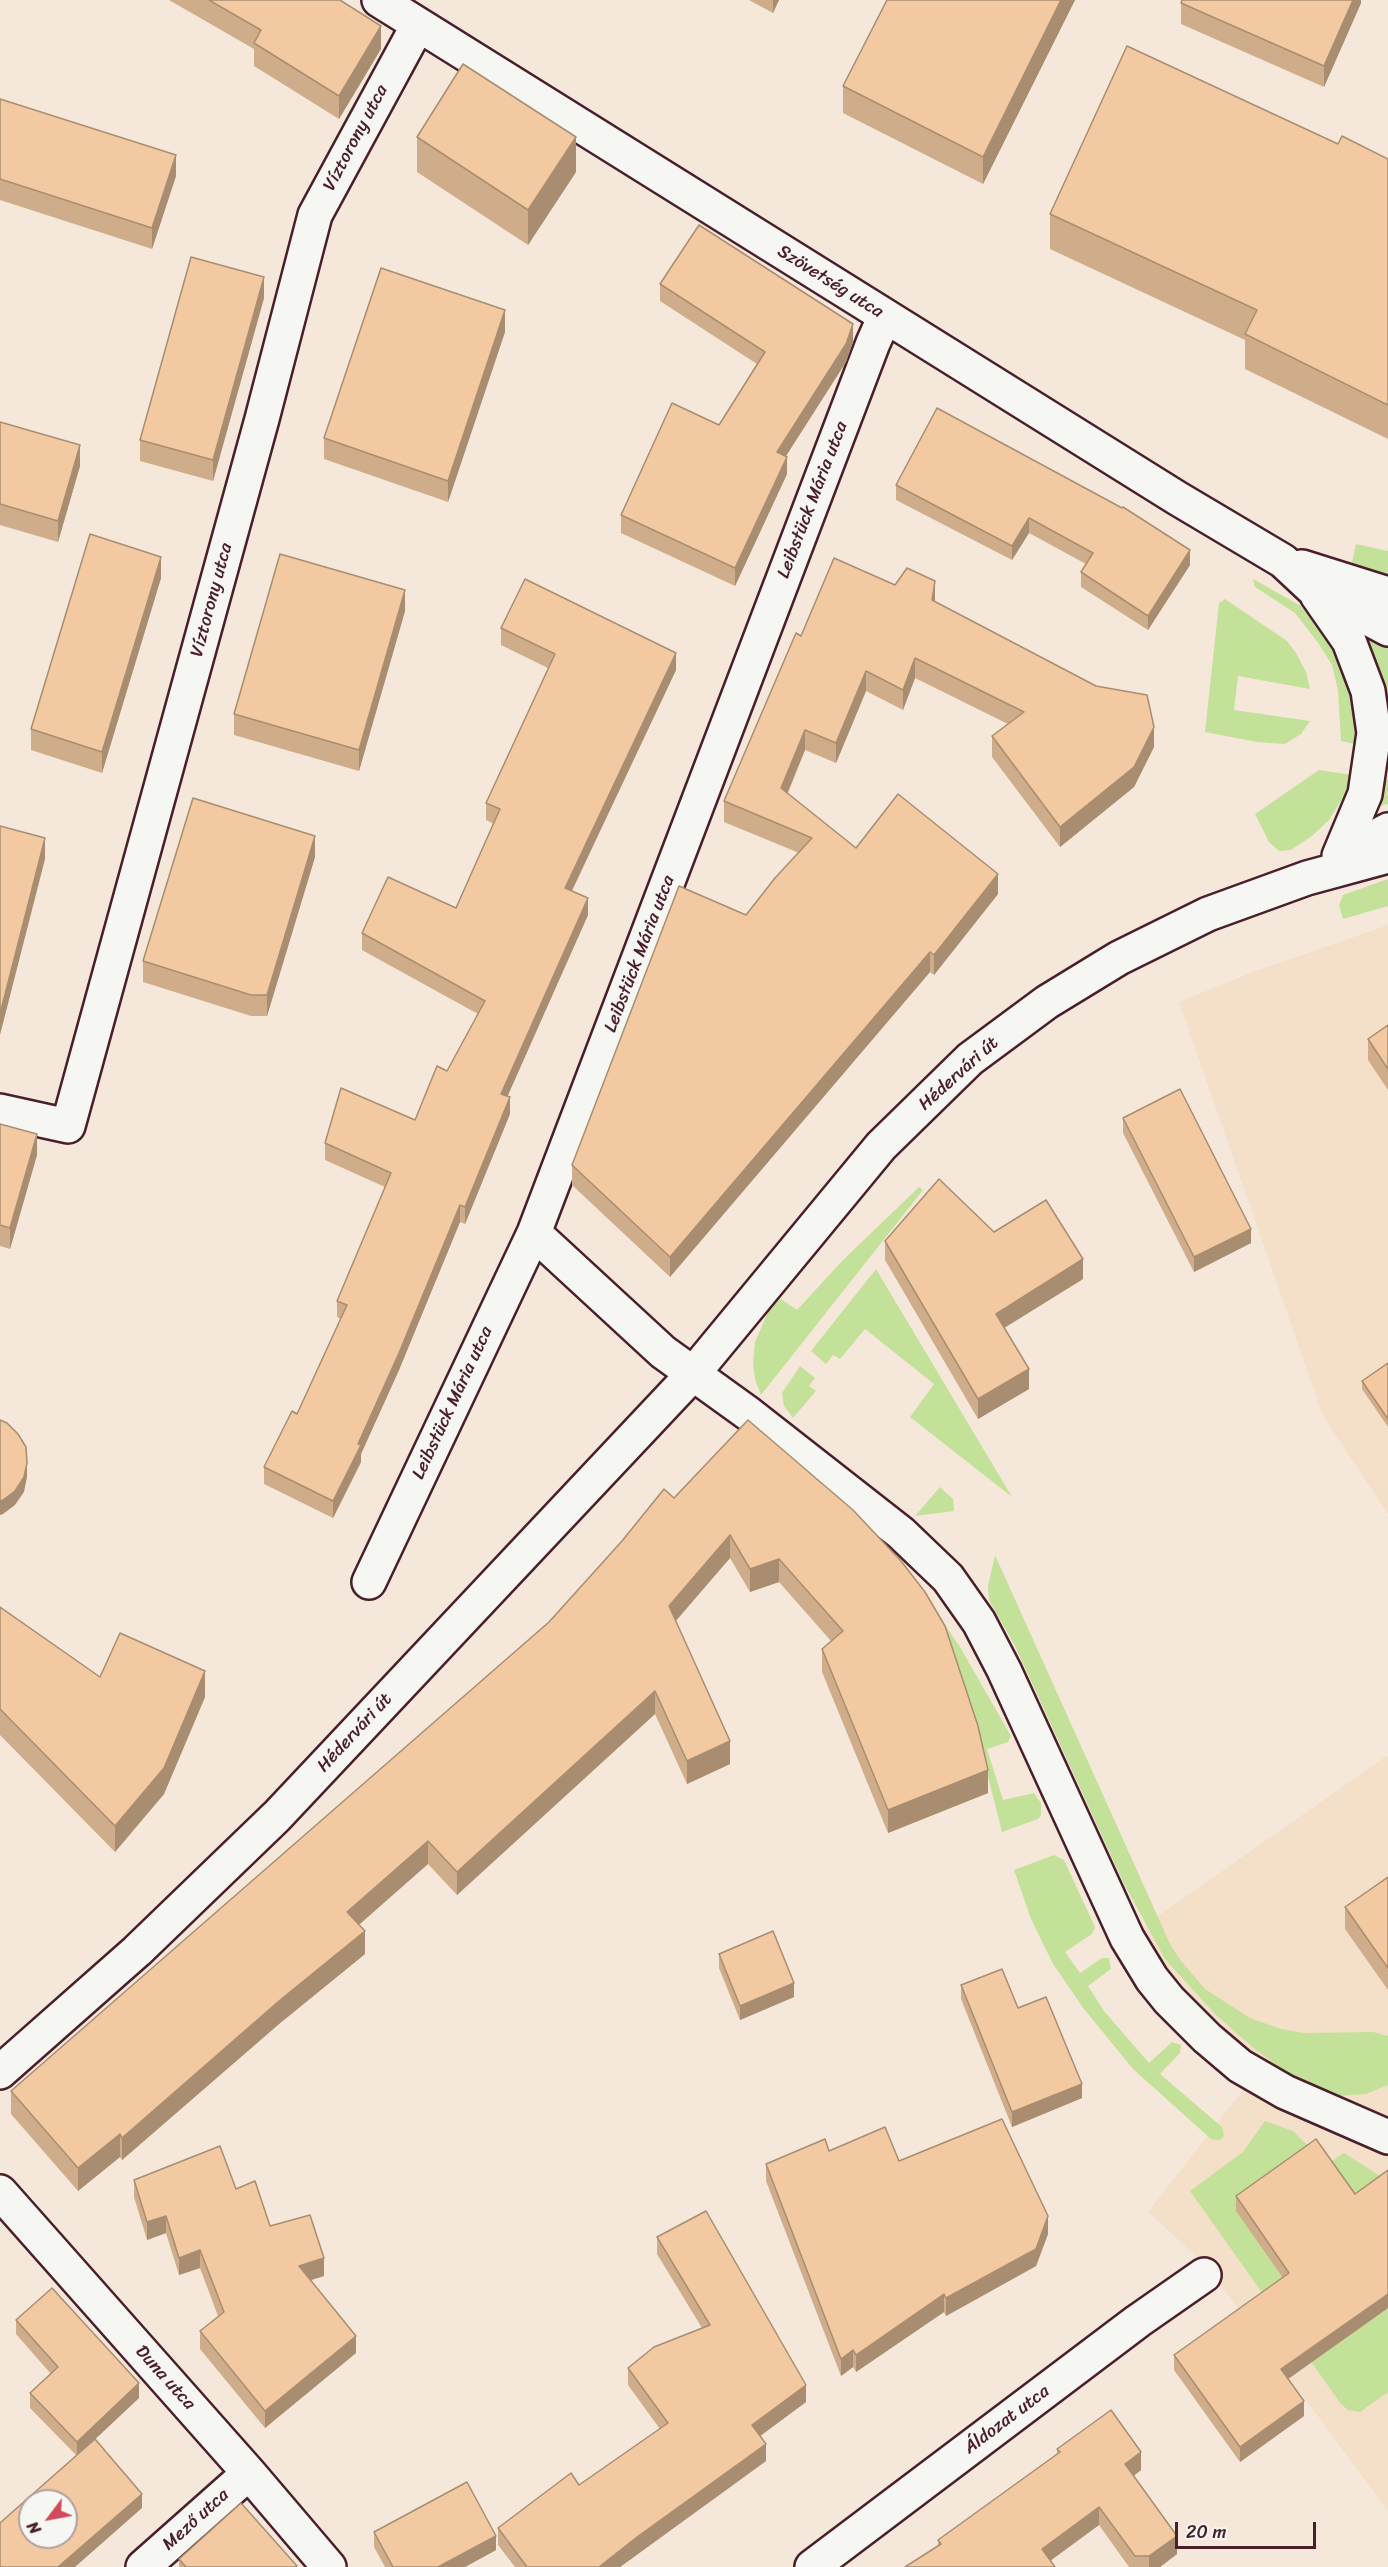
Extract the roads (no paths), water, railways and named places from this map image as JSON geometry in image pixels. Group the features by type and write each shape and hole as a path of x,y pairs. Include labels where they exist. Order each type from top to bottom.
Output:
{"street":[{"name":"Szövetség utca","path":"379,0 1177,498 1283,561 1313,589 1388,629"},
{"name":"Víztorony utca","path":"0,1111 68,1126 262,419 315,215 418,24"},
{"name":"Leibstück Mária utca","path":"369,1582 534,1233 885,316"},
{"name":"Szövetség utca","path":"1283,561 1388,594"},
{"path":"1313,589 1349,641 1368,692 1374,733 1365,794 1339,856"},
{"name":"Hédervári út","path":"1307,878 1339,856 1388,830"},
{"name":"Hédervári út","path":"0,2072 137,1951 277,1816 692,1375 881,1146 970,1059 1047,1002 1119,958 1208,914 1307,878 1388,856"},
{"path":"534,1233 663,1352 748,1413 901,1533 948,1578 979,1622 1004,1670 1126,1938 1152,1979 1169,2000 1207,2038 1240,2066 1285,2092 1388,2137"},
{"name":"Duna utca","path":"0,2192 249,2473 329,2567"},
{"name":"Áldozat utca","path":"812,2567 1138,2321 1204,2275"},
{"name":"Mező utca","path":"143,2567 249,2473"}]}
